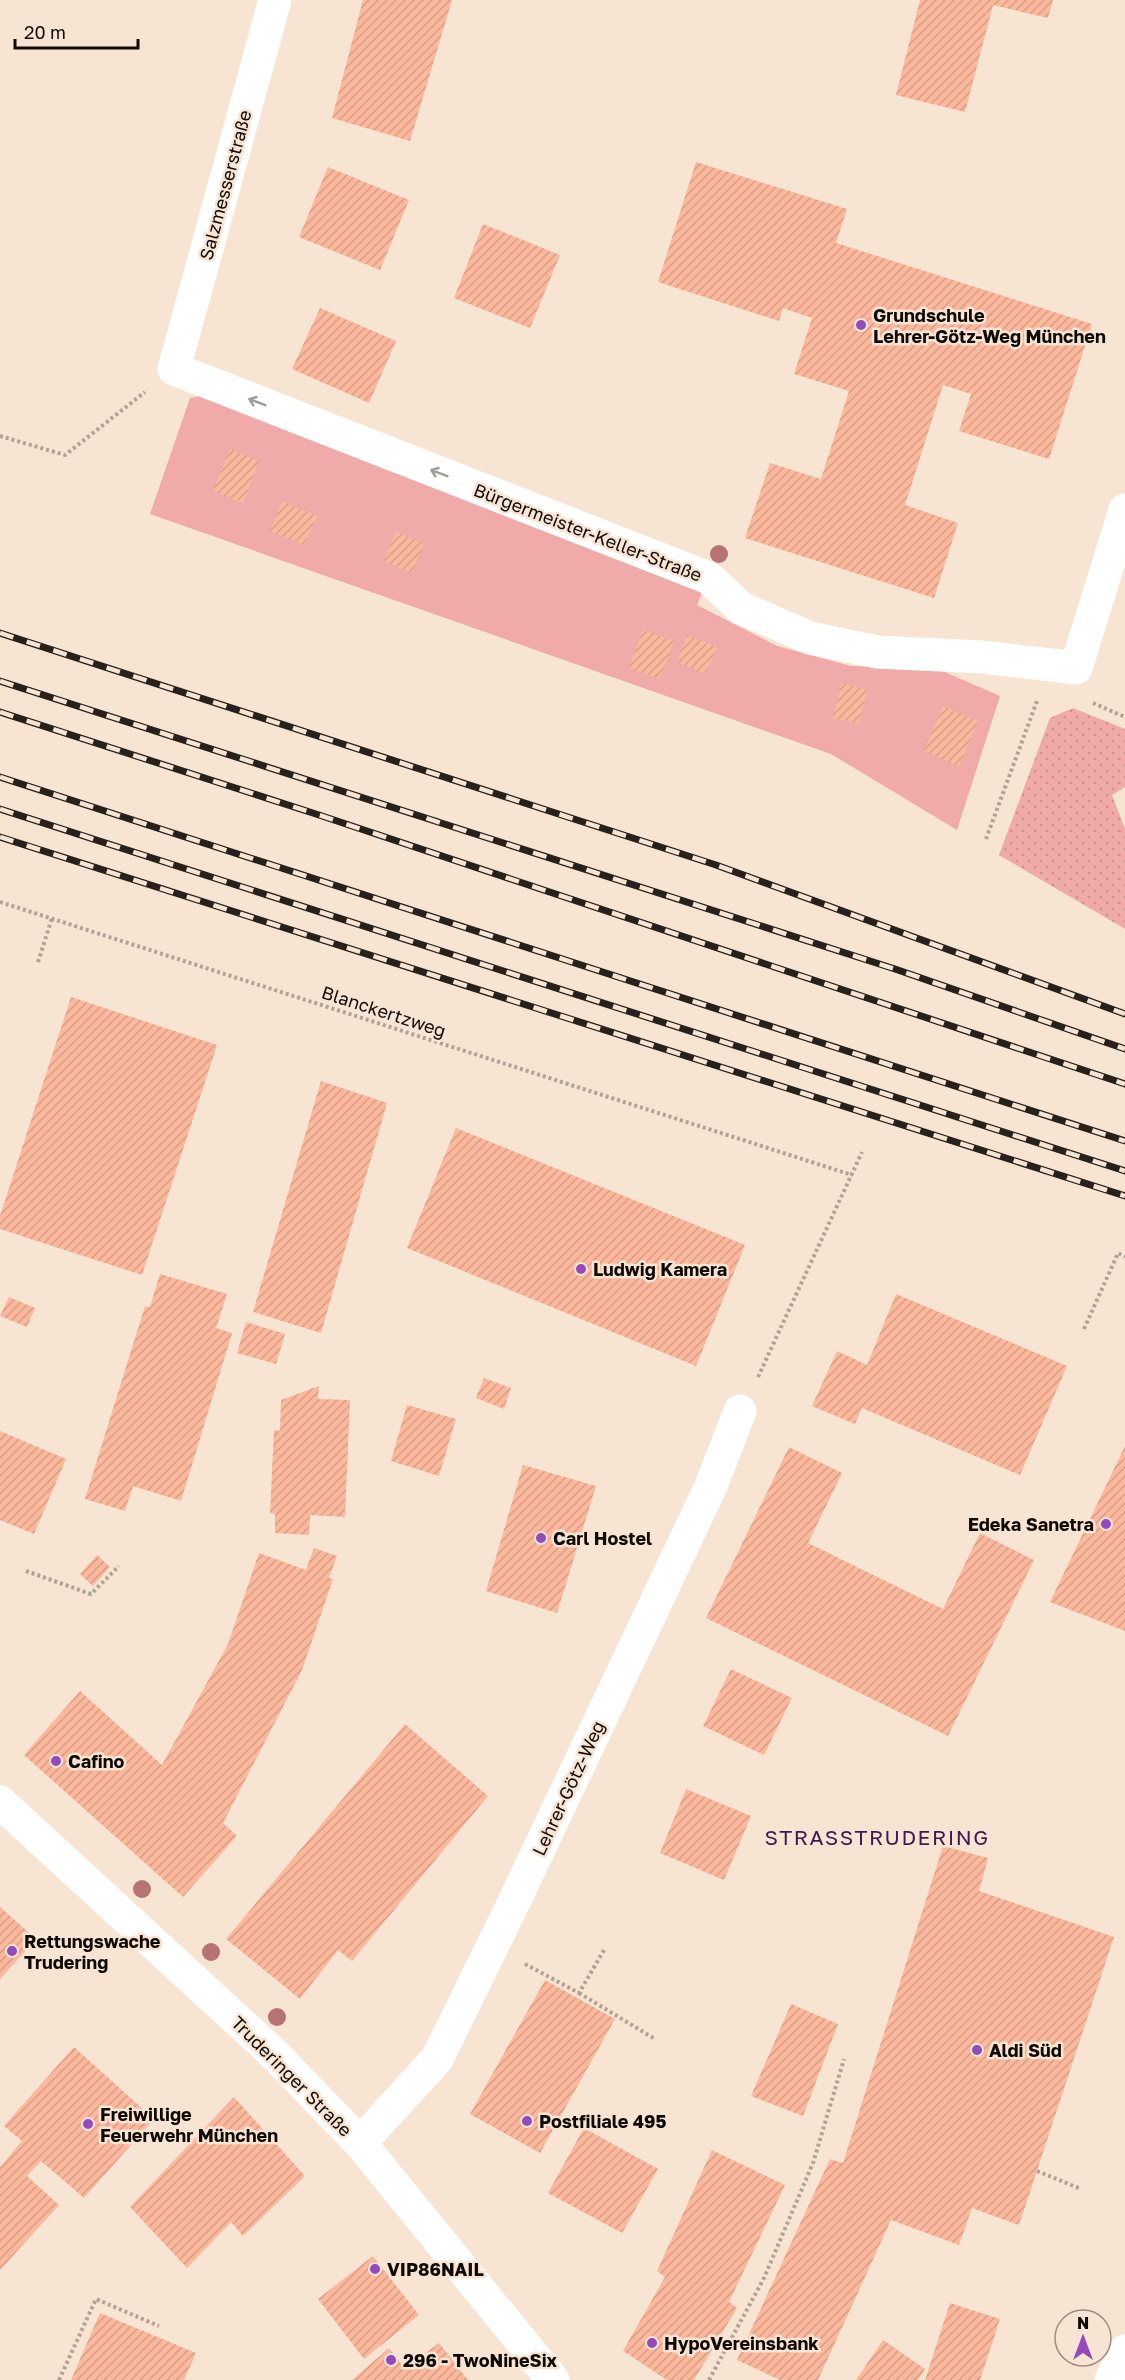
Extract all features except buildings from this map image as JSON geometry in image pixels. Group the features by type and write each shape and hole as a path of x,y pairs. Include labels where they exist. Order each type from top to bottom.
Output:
{"street":[{"name":"Salzmesserstraße","path":"174,369 275,0"},
{"name":"Bürgermeister-Keller-Straße","path":"174,369 709,578 741,609 810,638 877,652 982,657 1076,668 1125,510"},
{"name":"Lehrer-Götz-Weg","path":"360,2144 437,2059 711,1486 740,1411"},
{"name":"Truderinger Straße","path":"0,1802 273,2054 360,2144 553,2380"},
{"path":"1111,2380 1125,2350"}],"path":[{"path":"0,436 65,454 174,369"},
{"path":"986,839 1037,699"},
{"name":"Blanckertzweg","path":"0,902 852,1175"},
{"path":"38,962 52,918"},
{"path":"765,1364 861,1152"},
{"path":"1084,1329 1118,1253 1125,1257"},
{"path":"26,1571 90,1594 118,1566"},
{"path":"493,1946 579,1993 654,2039"},
{"path":"579,1993 604,1950"},
{"path":"709,2380 764,2278 800,2195 813,2163 844,2059"},
{"path":"1037,2171 1081,2189"},
{"path":"59,2380 96,2299 159,2326"}],"shaded area":[{"path":"206,395 702,593 697,605 777,646 851,666 938,669 1000,696 957,830 831,754 150,514 190,398"},
{"path":"1073,708 1125,729 1125,787 1112,795 1125,829 1125,929 999,855 1050,718"}],"railway":[{"path":"0,633 716,865 1125,1014"},
{"path":"0,681 895,969 1125,1049"},
{"path":"0,712 319,815 1125,1084"},
{"path":"0,777 1125,1141"},
{"path":"0,809 1125,1171"},
{"path":"0,837 1125,1196"}],"place":[{"name":"Grundschule Lehrer-Götz-Weg München","path":"861,325"},
{"name":"Ludwig Kamera","path":"581,1269"},
{"name":"Edeka Sanetra","path":"1106,1524"},
{"name":"Carl Hostel","path":"541,1538"},
{"name":"Cafino","path":"56,1761"},
{"name":"Rettungswache Trudering","path":"12,1951"},
{"name":"Aldi Süd","path":"977,2050"},
{"name":"Postfiliale 495","path":"527,2121"},
{"name":"Freiwillige Feuerwehr München","path":"88,2124"},
{"name":"VIP86NAIL","path":"375,2269"},
{"name":"HypoVereinsbank","path":"652,2343"},
{"name":"296 - TwoNineSix","path":"391,2360"}],"district":[{"name":"STRASSTRUDERING","path":"877,1837"}]}
